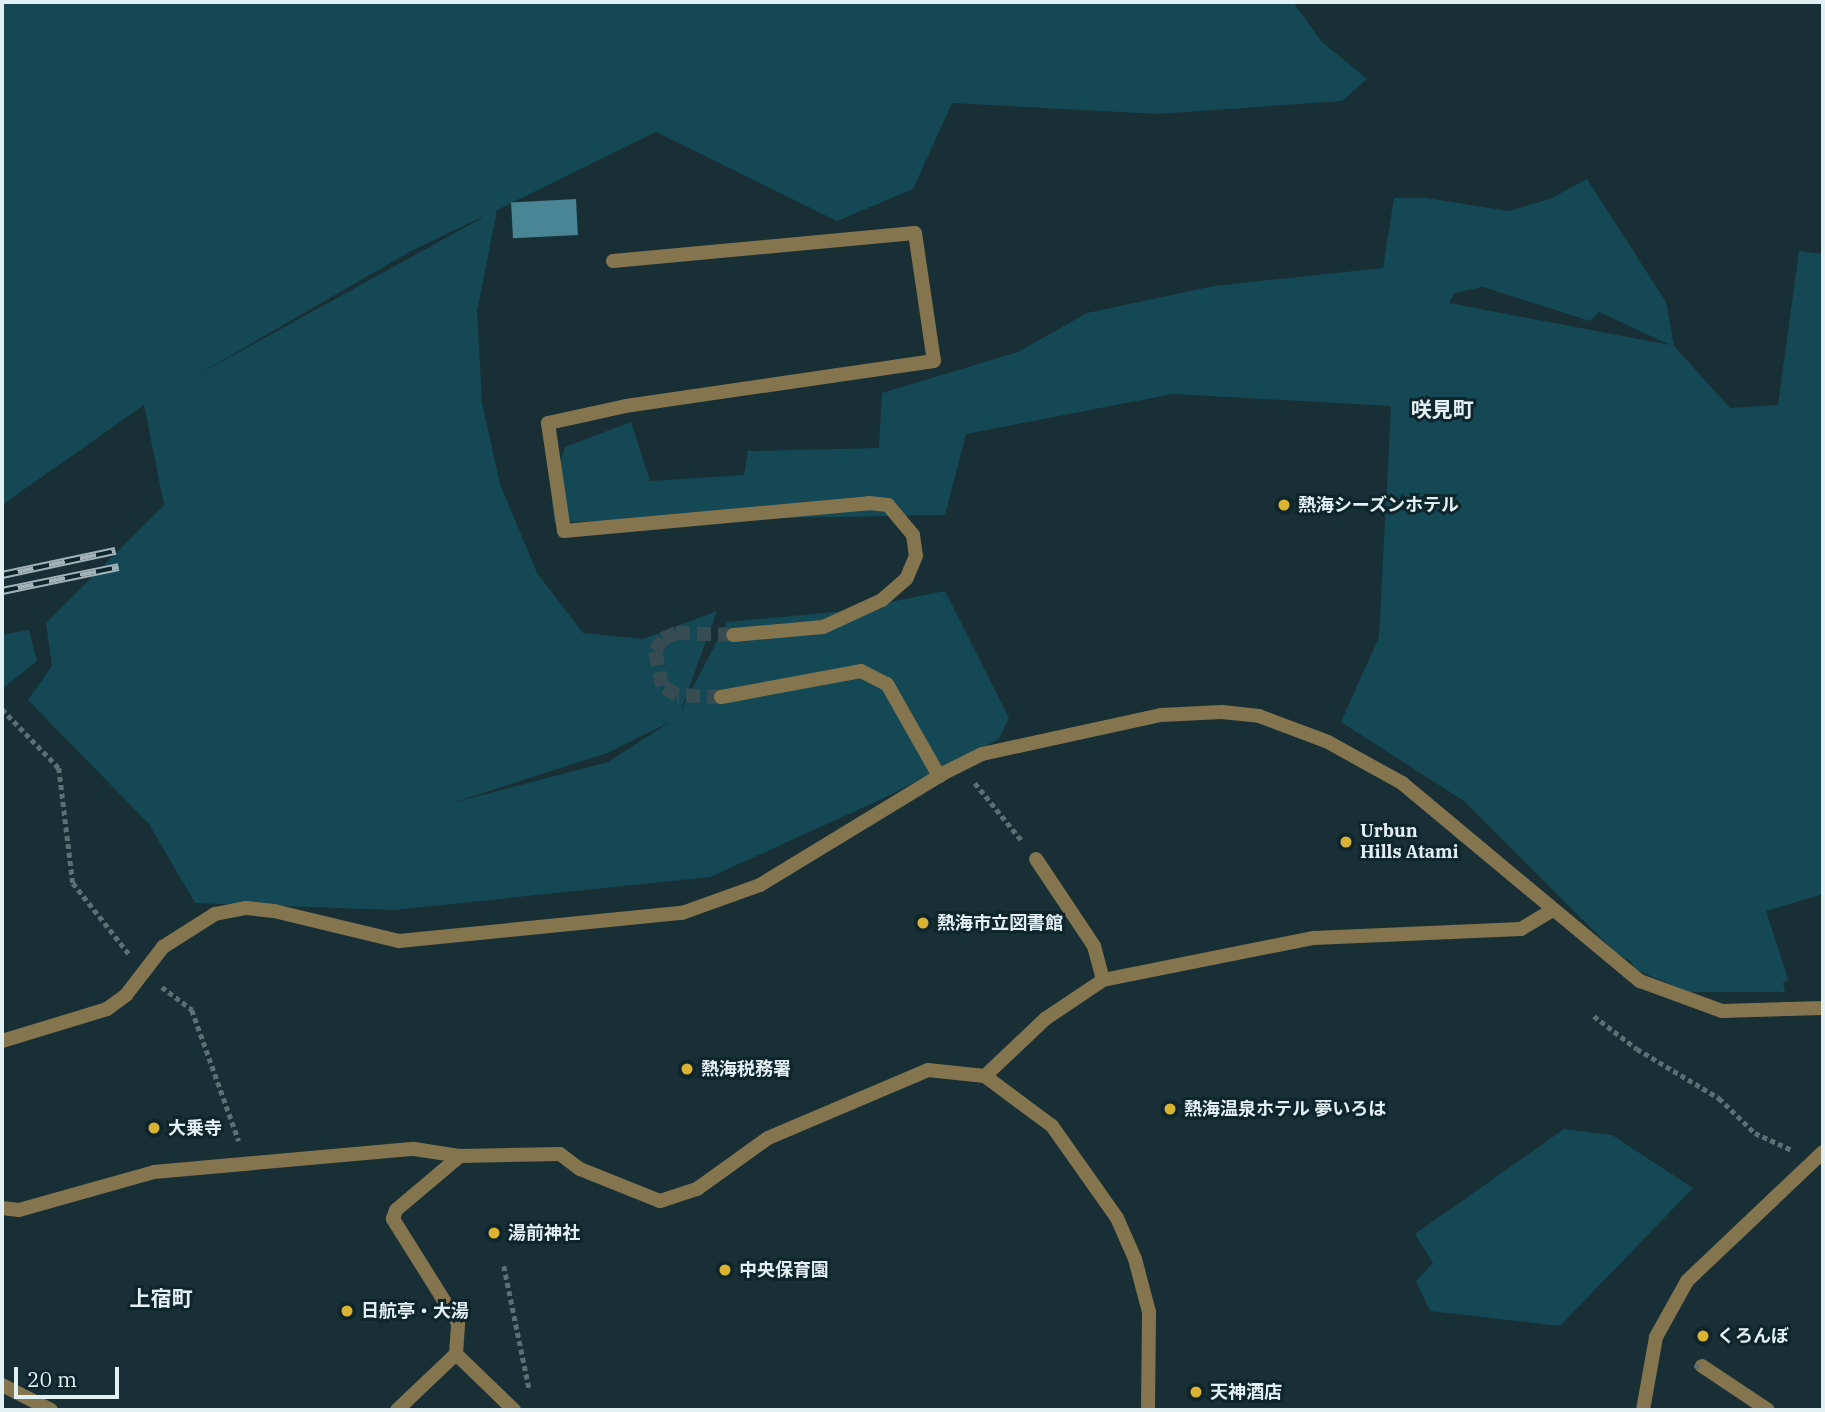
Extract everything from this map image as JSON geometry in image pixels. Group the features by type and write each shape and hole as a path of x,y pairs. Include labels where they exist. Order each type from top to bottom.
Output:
{"street":[{"path":"612,261 915,233 934,361 626,406 548,423 564,531 869,503 888,505 913,535 916,556 906,579 871,607 823,626 733,635"},
{"path":"721,696 861,671 887,684 939,776"},
{"path":"2,1041 98,1013 126,995 163,947 189,927 215,914 246,908 399,941 682,912 760,885 939,776 982,754 1161,715 1259,716 1328,742 1402,783 1551,911 1640,981 1722,1012 1823,1008"},
{"path":"1037,859 1094,946 1103,980"},
{"path":"985,1076 1045,1019 1103,980 1314,938 1521,929 1551,911"},
{"path":"2,1208 19,1210 154,1172 414,1149 460,1156 560,1154 580,1169 660,1201 697,1189 768,1138 929,1070 985,1076 1052,1126 1117,1218 1135,1259 1149,1312 1148,1410"},
{"path":"397,1410 456,1354 458,1323 393,1219 396,1210 460,1156"},
{"path":"1643,1410 1656,1337 1687,1281 1819,1156"},
{"path":"456,1354 514,1410"},
{"path":"1699,1365 1768,1410"},
{"path":"2,1385 21,1404 51,1410"}],"path":[{"path":"2,709 59,768 73,883 144,973 191,1010 246,1162"},
{"path":"960,765 1037,859"},
{"path":"1594,1016 1637,1049 1719,1098 1755,1133 1819,1156"},
{"path":"504,1266 531,1399"}],"shaded area":[{"path":"2,2 1293,2 1322,42 1367,79 1342,101 1158,114 952,103 913,189 837,221 656,132 497,210 477,311 482,403 500,484 537,573 583,633 643,639 717,611 681,710 727,622 846,611 945,591 1009,718 999,739 884,798 710,877 394,910 195,903 149,824 28,700 52,666 46,623 164,505 144,405 2,505","holes":["482,218 192,378 411,251","670,722 608,762 452,803 607,753"]},
{"path":"1587,179 1666,302 1674,346 1730,408 1778,405 1799,251 1823,254 1823,894 1766,911 1788,979 1783,983 1785,992 1689,992 1634,969 1632,962 1616,953 1464,801 1341,722 1379,637 1391,406 1173,394 966,434 945,515 554,522 551,488 565,447 631,422 650,481 744,475 748,451 879,448 882,393 1018,352 1087,313 1214,286 1383,268 1394,198 1426,198 1509,211 1550,199","holes":["1483,287 1590,321 1599,312 1670,345 1449,303 1454,293"]},
{"path":"576,199 578,235 513,238 511,202"},
{"path":"29,630 37,661 2,689 2,635"},
{"path":"1564,1129 1612,1135 1693,1188 1560,1326 1430,1311 1416,1281 1433,1263 1415,1234"}],"tunnel":[{"path":"721,697 677,695 662,686 655,651 663,639 676,633 733,635"}],"railway":[{"path":"2,575 115,551"},
{"path":"2,591 119,567"}],"place":[{"name":"熱海シーズンホテル","path":"1284,505"},
{"name":"Urbun Hills Atami","path":"1346,842"},
{"name":"熱海市立図書館","path":"923,923"},
{"name":"熱海税務署","path":"687,1069"},
{"name":"熱海温泉ホテル 夢いろは","path":"1170,1109"},
{"name":"大乗寺","path":"154,1128"},
{"name":"湯前神社","path":"494,1233"},
{"name":"中央保育園","path":"725,1270"},
{"name":"日航亭・大湯","path":"347,1311"},
{"name":"くろんぼ","path":"1703,1336"},
{"name":"天神酒店","path":"1196,1392"}],"district":[{"name":"咲見町","path":"1442,409"},
{"name":"上宿町","path":"161,1298"}]}
